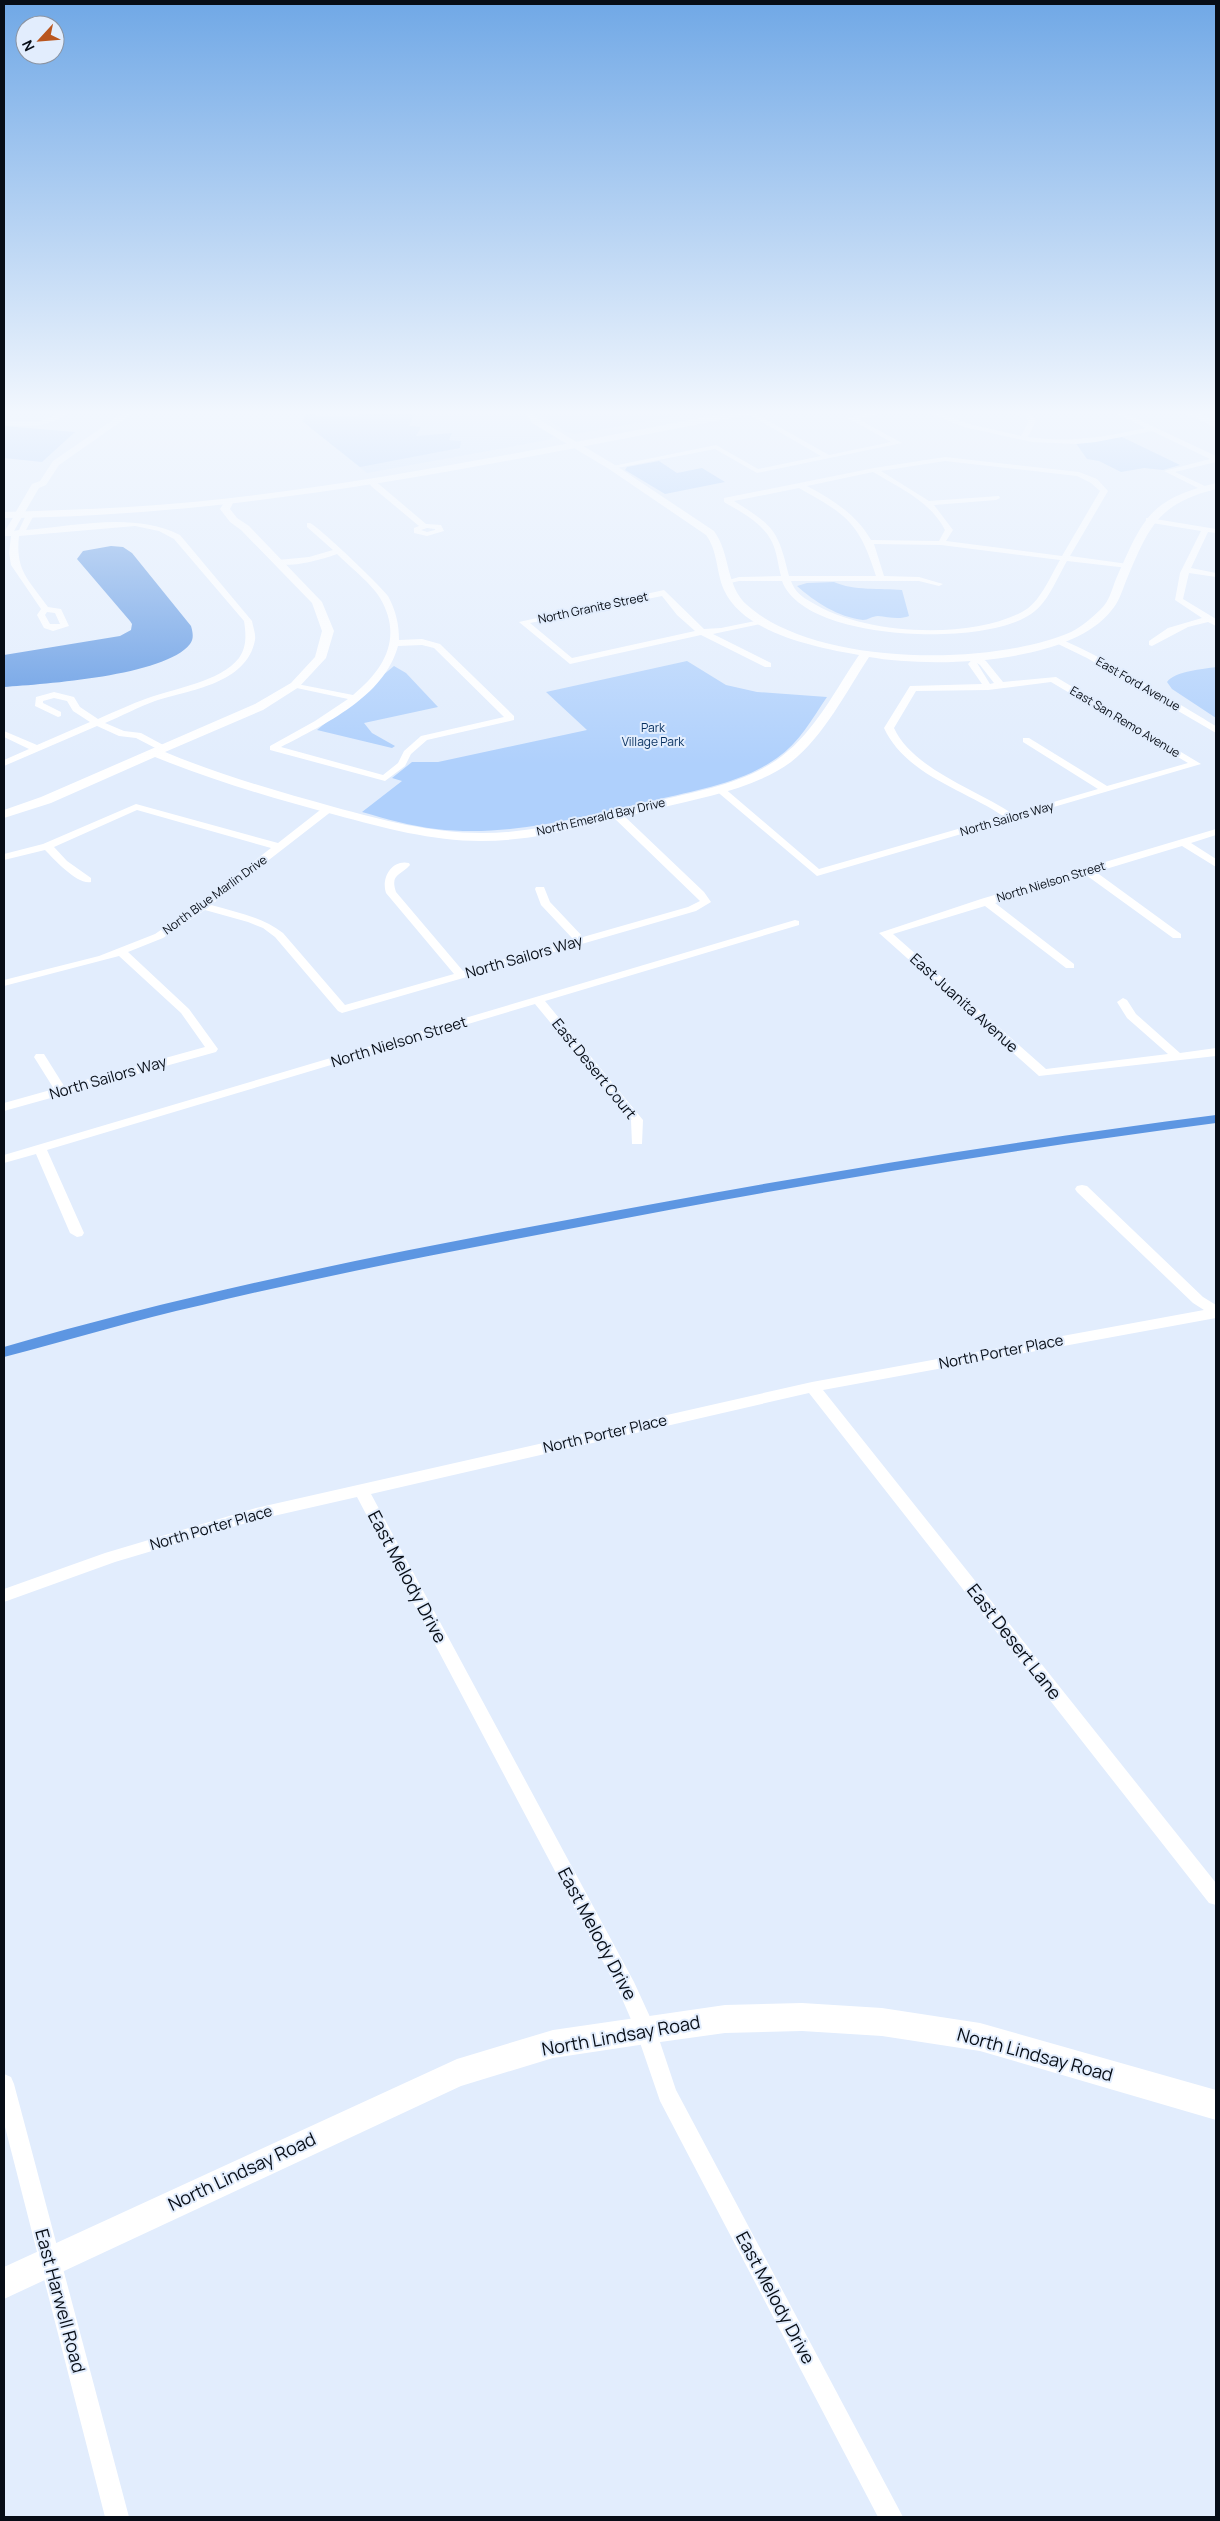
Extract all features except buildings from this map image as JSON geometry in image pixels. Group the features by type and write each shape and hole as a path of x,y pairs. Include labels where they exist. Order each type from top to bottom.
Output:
{"main road":[{"name":"North Lindsay Road","path":"4,2283 457,2073 553,2044 725,2018 802,2017 882,2022 980,2037 1216,2106"}],"street":[{"path":"11,529 8,532 15,534"},
{"path":"4,534 79,529"},
{"path":"4,763 150,700 197,686 226,674 243,658 251,639 248,620 177,537 159,529"},
{"path":"4,814 46,800 259,707 295,686 320,658 328,632 317,602 246,529"},
{"path":"314,529 384,597 393,621 396,643 388,663 373,682 356,698 335,713 273,748 385,778 402,764 408,753 424,738 511,718 437,646 422,642 396,643"},
{"path":"704,529 710,533 719,546 726,582 736,601 758,618 812,642 866,653 909,658 976,658 1018,652 1060,641 1090,626 1107,610 1145,529"},
{"path":"764,529 775,540 785,580 795,596 816,611 845,622 878,629 926,633 1001,624 1027,613 1040,601 1082,529"},
{"path":"860,529 868,542 881,578"},
{"path":"942,543 948,529"},
{"path":"1185,529 1216,531"},
{"path":"1206,529 1187,570 1179,592 1179,600 1212,621"},
{"path":"15,534 13,553 15,564 45,610"},
{"path":"868,542 942,543 1128,566"},
{"path":"278,562 329,556 338,551"},
{"path":"1187,570 1216,575"},
{"path":"726,582 774,583 785,580 881,578 919,579 939,584"},
{"name":"North Granite Street","path":"664,593 680,613 702,632 570,661 523,622 664,593"},
{"path":"702,632 721,631 758,618"},
{"path":"1152,643 1164,632 1175,627 1212,621"},
{"path":"702,632 768,665"},
{"name":"East Ford Avenue","path":"1060,641 1090,656 1216,730"},
{"name":"North Emerald Bay Drive","path":"58,714 38,704 39,699 54,695 71,699 76,709 96,722 122,734 128,740 160,750 184,764 195,766 237,784 407,830 455,837 502,836 545,832 617,815 719,789 769,769 796,752 866,653"},
{"path":"976,658 983,663 1001,686"},
{"path":"976,658 972,664 988,687"},
{"name":"East San Remo Avenue","path":"1001,686 1053,679 1196,764"},
{"path":"295,686 356,698"},
{"path":"1001,686 913,688 889,728 892,739 904,752 950,783 983,799 1011,817"},
{"path":"4,734 37,749"},
{"path":"1026,740 1106,790"},
{"name":"North Sailors Way","path":"817,873 1196,764"},
{"path":"719,789 817,873"},
{"path":"4,857 47,846 136,808 280,847"},
{"name":"North Blue Marlin Drive","path":"4,983 121,952 159,936 203,906 328,809"},
{"name":"North Sailors Way","path":"203,906 267,926 279,935 342,1009 692,910 706,902 700,894 617,815"},
{"name":"North Nielson Street","path":"885,932 1216,832"},
{"path":"1183,842 1216,864"},
{"path":"47,846 63,862 87,880"},
{"path":"405,865 391,874 388,884 391,893 462,975"},
{"path":"1086,871 1177,936"},
{"path":"540,889 545,903 582,942"},
{"path":"986,902 1070,966"},
{"name":"North Nielson Street","path":"4,1159 794,923"},
{"name":"East Juanita Avenue","path":"885,932 1043,1073 1177,1056"},
{"name":"North Sailors Way","path":"4,1107 212,1049 185,1011 121,952"},
{"name":"East Desert Court","path":"538,1001 637,1120 637,1141"},
{"path":"1123,1002 1131,1016 1177,1056 1216,1052"},
{"path":"40,1057 61,1091"},
{"path":"40,1149 77,1233"},
{"path":"1082,1188 1198,1300 1216,1312"},
{"name":"North Porter Place","path":"4,1596 111,1557 256,1514 812,1387 1216,1312"},
{"name":"East Desert Lane","path":"812,1387 1216,1897"},
{"name":"East Melody Drive","path":"361,1490 627,1988 646,2030 667,2094 891,2517"},
{"name":"East Harwell Road","path":"4,2084 116,2517"}],"green space":[{"path":"834,582 850,587 902,590 909,616 897,618 876,616 863,620 845,616 811,598 797,586 807,583"},
{"name":"Park Village Park","path":"687,661 726,685 757,692 827,697 799,738 777,758 749,774 703,789 574,819 492,831 427,828 362,812 402,781 392,778 412,762 438,762 587,730 546,692"},
{"path":"394,666 406,673 438,707 364,723 372,733 395,746 392,748 317,730"},
{"path":"1216,667 1216,718 1172,689 1167,682 1176,675"}],"water":[{"path":"111,546 123,547 132,553 191,626 193,636 190,644 176,655 156,664 131,671 74,681 4,687 4,655 120,636 131,630 132,624 130,621 77,559 83,551"}],"waterway":[{"path":"4,1352 202,1299 536,1230 705,1198 960,1155 1216,1119"}]}
